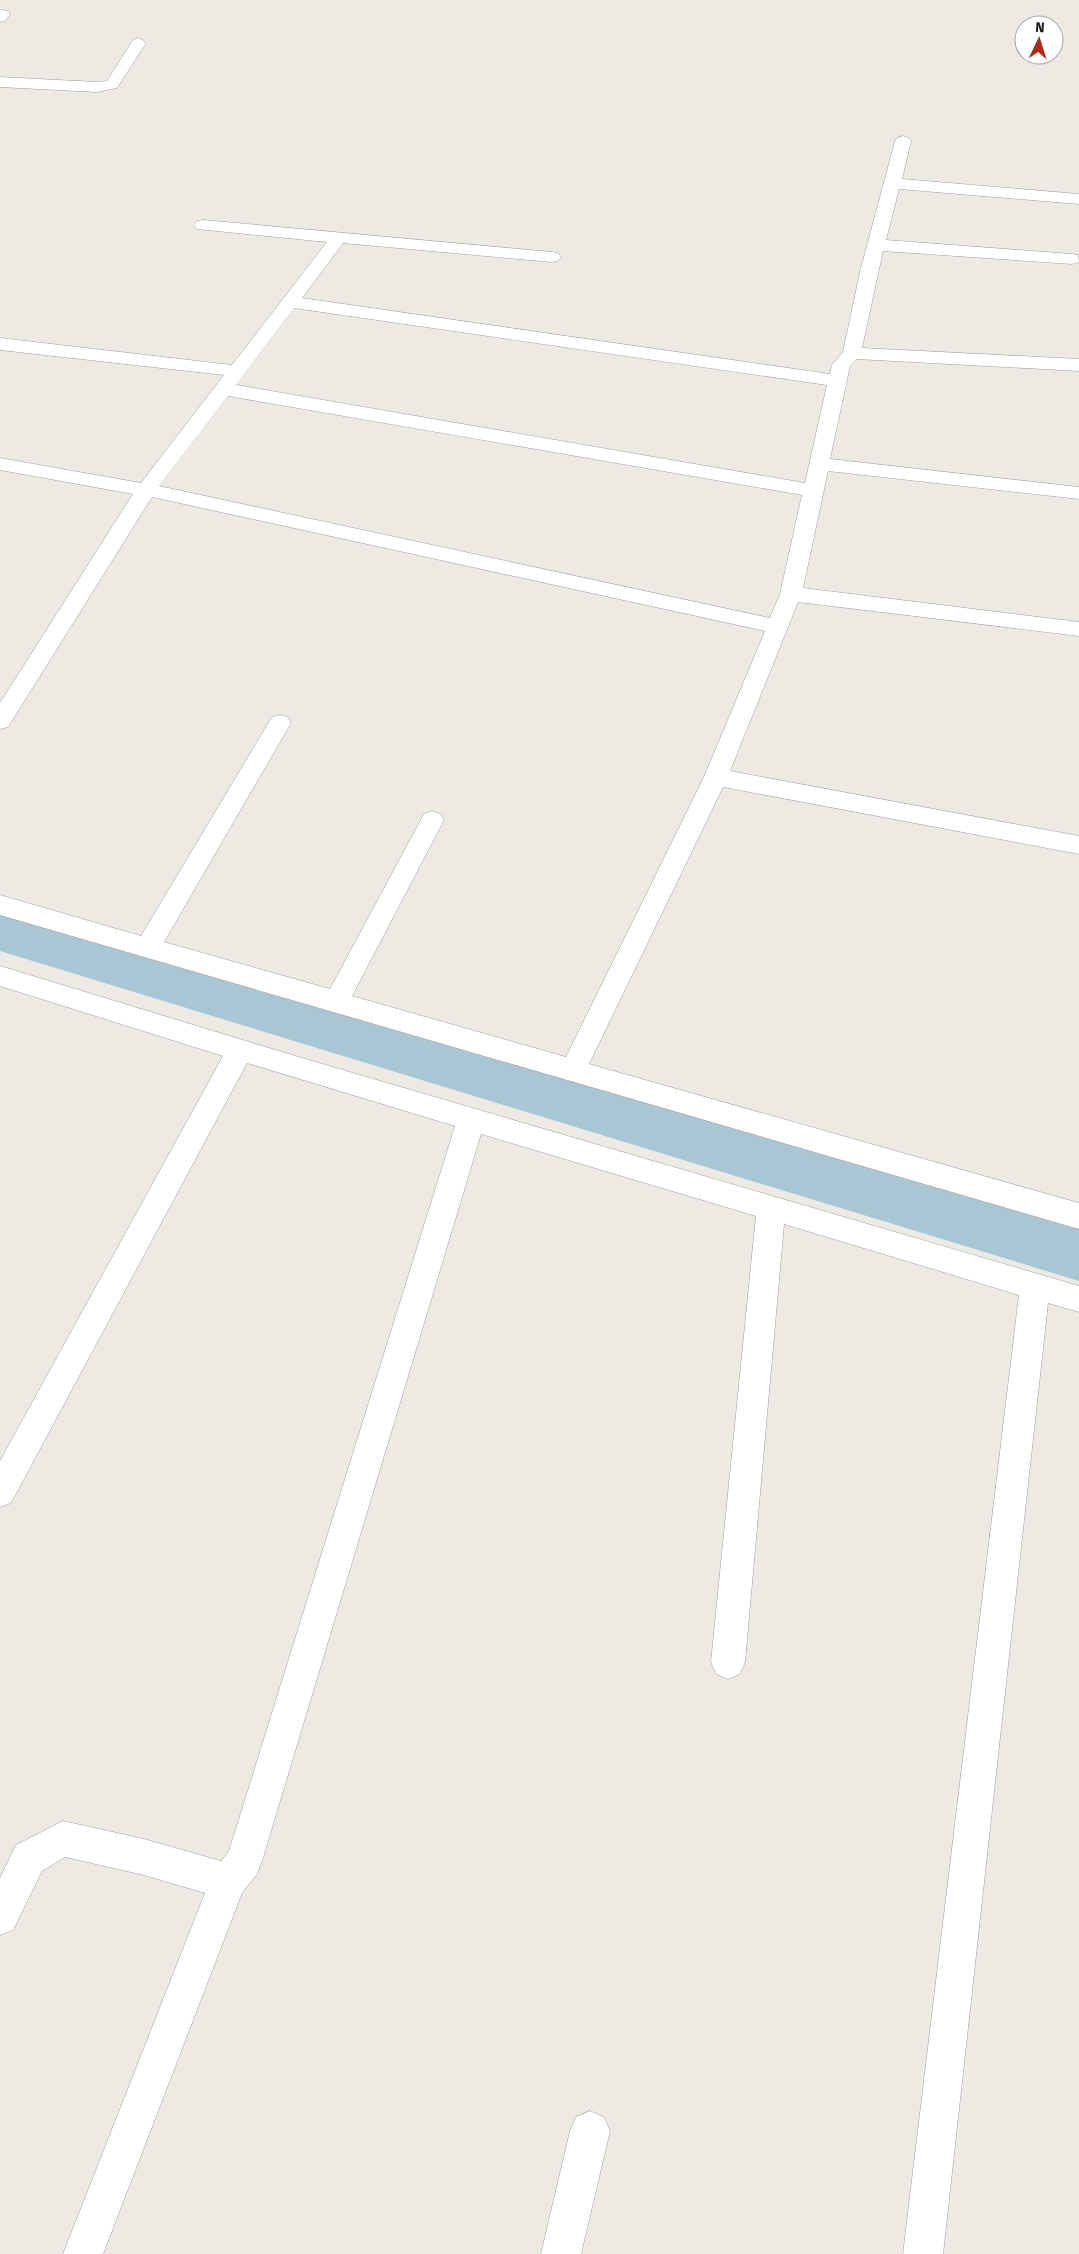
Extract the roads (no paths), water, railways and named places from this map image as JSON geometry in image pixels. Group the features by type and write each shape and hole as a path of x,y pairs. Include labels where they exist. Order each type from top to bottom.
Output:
{"street":[{"path":"0,14 3,14 0,18"},
{"path":"0,82 96,87 112,85 138,43"},
{"path":"573,1070 716,777 791,594 838,381 842,365 852,353 876,245 903,141"},
{"path":"892,183 1079,199"},
{"path":"203,225 552,257"},
{"path":"0,721 146,490 339,237"},
{"path":"876,245 1072,259"},
{"path":"290,302 838,381"},
{"path":"0,344 237,371"},
{"path":"852,353 1079,365"},
{"path":"223,389 813,491"},
{"path":"0,464 146,490 778,627"},
{"path":"819,464 1079,493"},
{"path":"791,594 1079,629"},
{"path":"148,947 280,723"},
{"path":"716,777 1079,845"},
{"path":"336,1002 432,820"},
{"path":"0,905 1079,1216"},
{"path":"0,976 471,1120 1079,1299"},
{"path":"0,1492 240,1050"},
{"path":"83,2254 228,1881 244,1861 471,1120"},
{"path":"728,1662 771,1208"},
{"path":"923,2254 1035,1286"},
{"path":"0,1917 28,1858 63,1839 144,1857 228,1881"},
{"path":"563,2253 590,2131"}],"waterway":[{"path":"0,930 1079,1254"}]}
